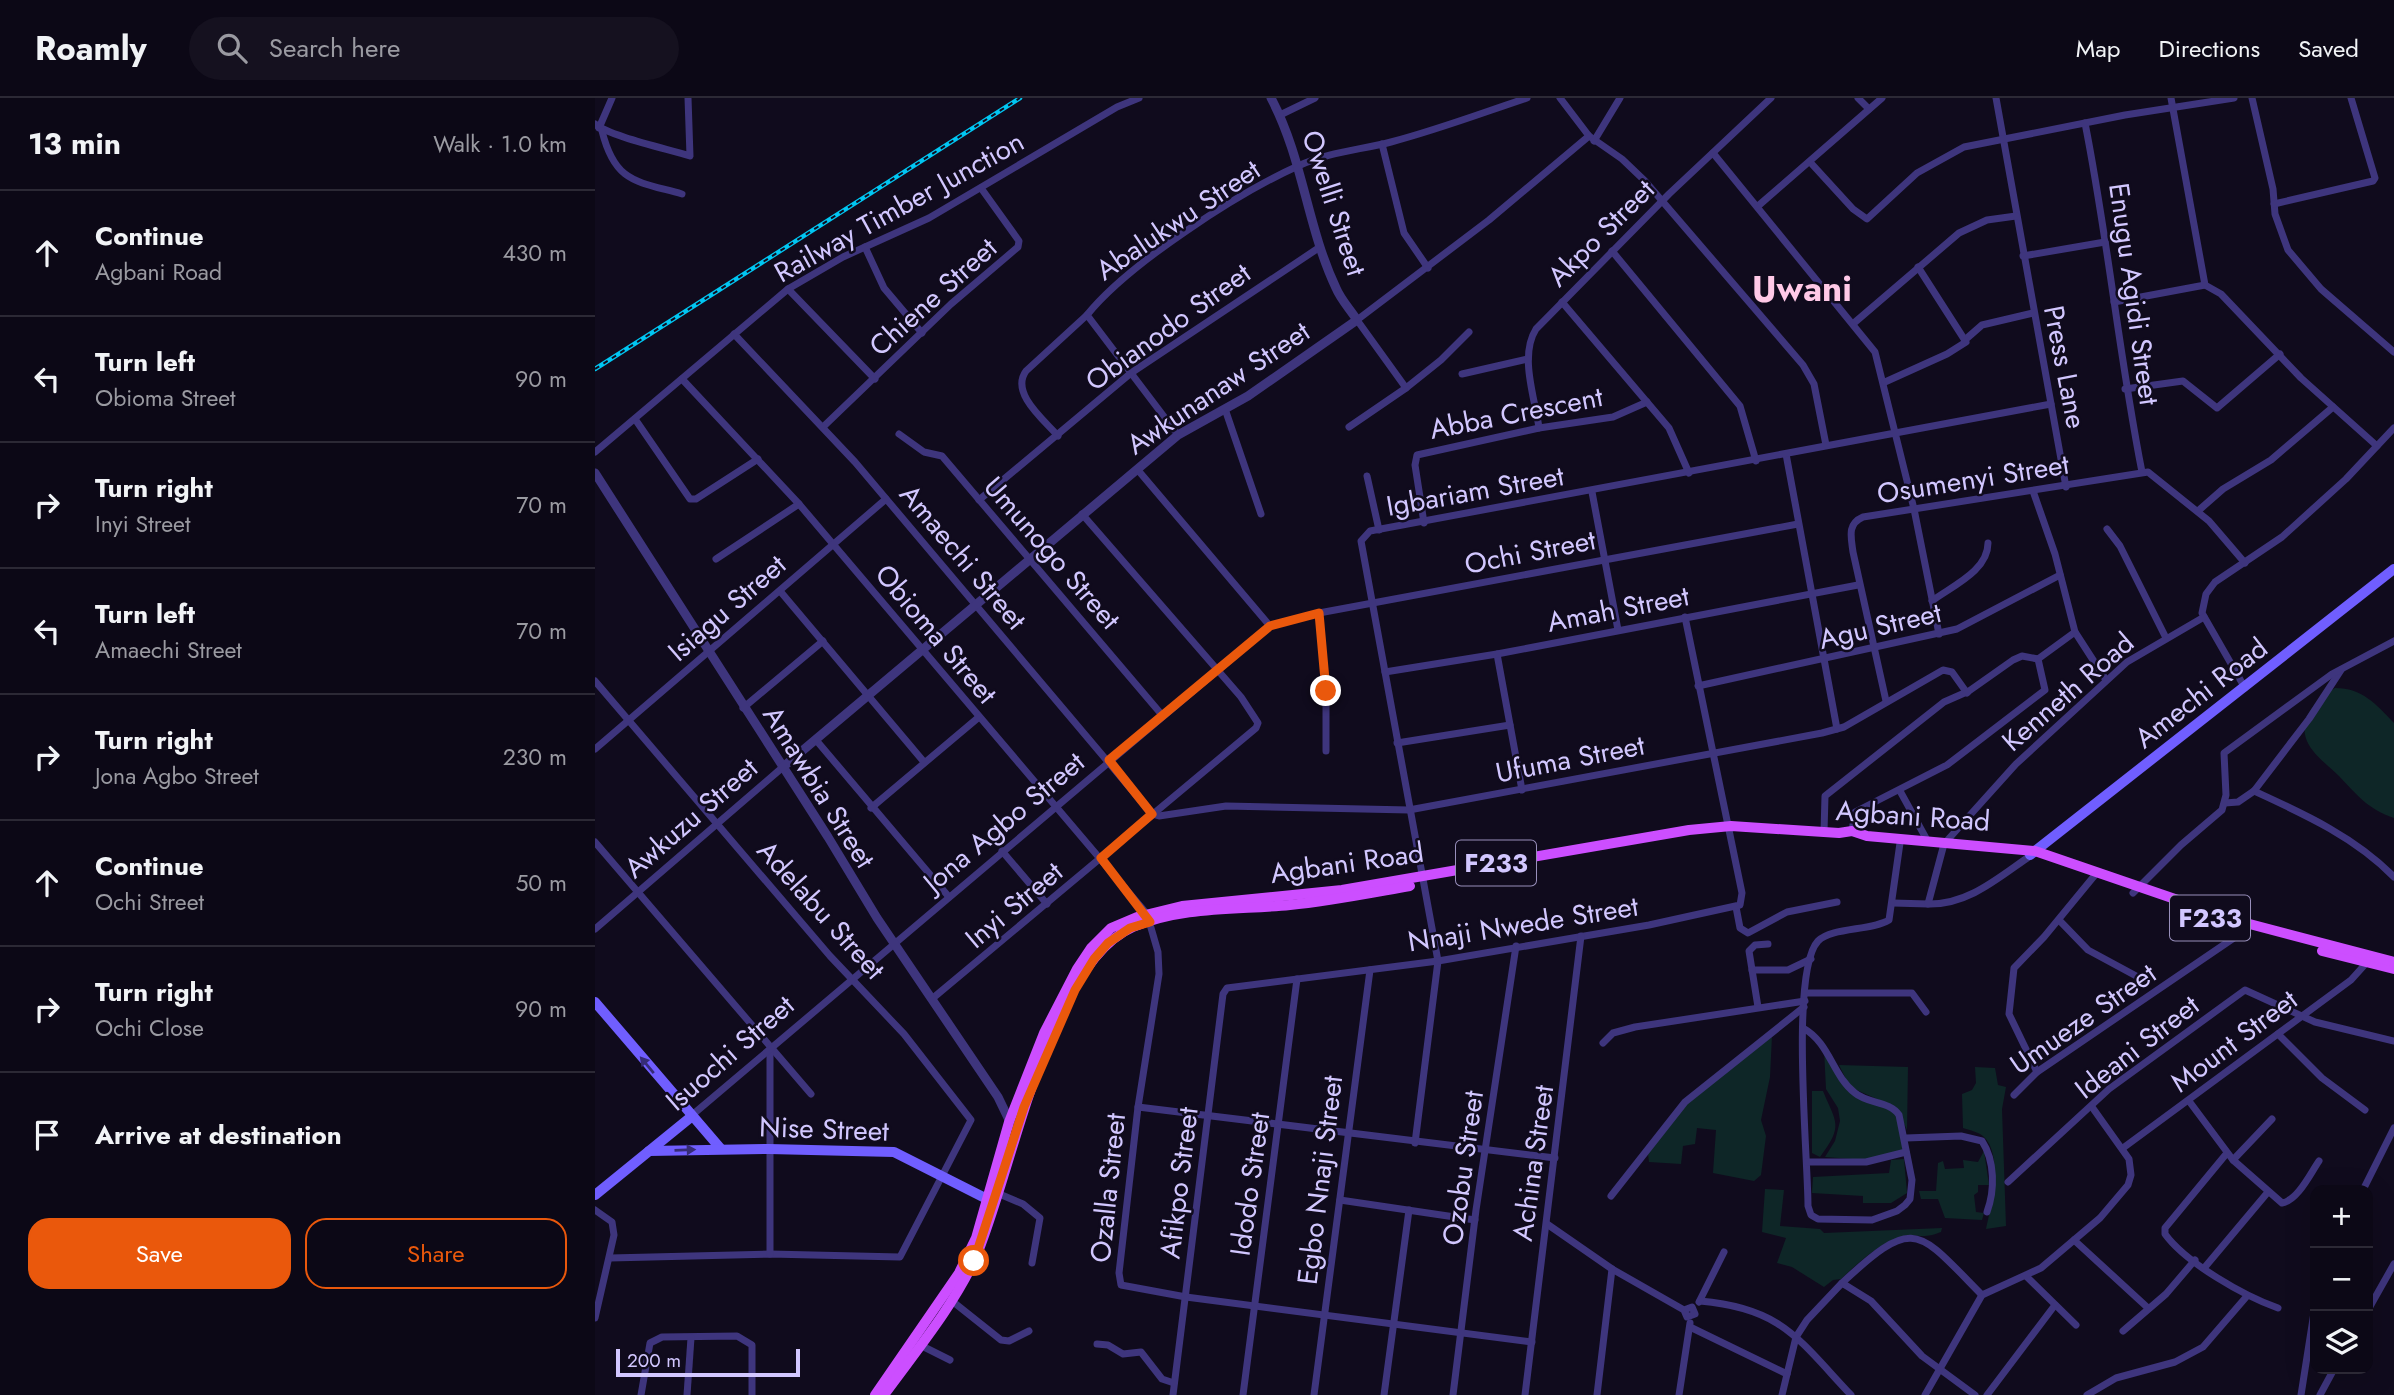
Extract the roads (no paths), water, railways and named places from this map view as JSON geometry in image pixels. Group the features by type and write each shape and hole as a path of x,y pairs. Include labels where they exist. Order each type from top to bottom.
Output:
{"main road":[{"name":"Amechi Road","path":"2032,854 2394,569"},
{"name":"Agbani Road","path":"1728,829 1900,844 1945,843"},
{"name":"Agbani Road","path":"884,1395 952,1301 978,1252 1012,1126 1044,1033 1077,969 1103,934 1121,923 1149,918 1182,906 1302,895 1425,879 1654,835 1728,829 1852,831 1867,836 1927,840 2032,854 2135,890 2394,969"},
{"name":"Agbani Road","path":"2032,854 2247,929 2369,960 2394,962"},
{"path":"595,1002 721,1149"},
{"name":"Isuochi Street","path":"595,1195 691,1117"},
{"name":"Nise Street","path":"649,1151 769,1149 894,1152 993,1198"},
{"name":"Agbani Road","path":"875,1395 953,1284 993,1198"}],"street":[{"path":"612,98 599,128 613,160 624,176 682,194"},
{"path":"599,128 690,156 688,98"},
{"name":"Railway Timber Junction","path":"595,452 788,289 865,247 929,218 1117,107 1139,98"},
{"name":"Owelli Street","path":"1271,98 1298,166 1320,247 1335,287 1357,320"},
{"path":"1280,115 1315,98"},
{"name":"Abalukwu Street","path":"1058,436 1023,394 1021,381 1026,372 1087,315 1107,290 1146,261 1212,216 1298,166 1353,149 1382,144 1527,98"},
{"path":"1560,98 1591,139 1635,170 1808,372 1814,384 1825,446"},
{"name":"Awkunanaw Street","path":"783,767 1027,559 1178,435 1225,410 1357,320 1428,268 1591,139 1620,98"},
{"name":"Akpo Street","path":"1539,428 1528,359 1532,335 1612,251 1771,98"},
{"path":"1858,98 1869,108"},
{"path":"1758,206 1882,98"},
{"name":"Press Lane","path":"1996,98 2066,487"},
{"path":"2171,98 2205,285"},
{"path":"1810,162 1853,209 1867,219 1932,163 1964,147 2234,98"},
{"path":"2252,98 2283,240 2298,265 2325,294 2394,352"},
{"path":"2274,204 2373,181 2375,178 2351,98"},
{"name":"Enugu Agidi Street","path":"2085,123 2125,389 2142,472"},
{"path":"1382,144 1403,233 1428,268"},
{"path":"1713,153 1875,352 1885,383 1914,509 1939,634"},
{"name":"Chiene Street","path":"823,427 979,278 1019,247 1019,241 981,188"},
{"path":"1854,323 1967,228 2016,216"},
{"path":"2023,256 2105,242"},
{"path":"865,247 884,288 922,333"},
{"name":"Obianodo Street","path":"979,500 1131,373 1320,247"},
{"path":"1612,251 1740,406 1756,461"},
{"path":"1918,267 1966,339"},
{"path":"2114,302 2205,285 2221,294 2333,407 2377,446"},
{"path":"788,289 875,379"},
{"path":"1562,302 1676,439 1689,473"},
{"path":"1885,383 1964,346 1966,339 1982,325 2033,313"},
{"name":"Abalukwu Street","path":"1087,315 1178,435"},
{"path":"1357,320 1406,388"},
{"path":"1349,427 1406,388 1441,360 1469,332"},
{"name":"Amaechi Street","path":"734,334 823,427 886,499 1152,814"},
{"path":"2125,389 2183,381 2214,408 2280,355"},
{"path":"1462,374 1528,359"},
{"name":"Obioma Street","path":"683,379 799,504 1149,918"},
{"name":"Abba Crescent","path":"1424,523 1415,465 1417,454 1539,428 1613,417 1647,402"},
{"name":"Igbariam Street","path":"1415,1143 1438,961 1361,541 1370,531 1592,492 2051,404"},
{"path":"2198,511 2223,489 2271,460 2333,407"},
{"path":"1225,410 1261,514"},
{"path":"635,419 679,486 693,500 758,459"},
{"path":"2245,688 2204,617 2202,605 2209,589 2282,537 2394,428"},
{"name":"Umunogo Street","path":"899,434 924,452 942,456 1162,715"},
{"path":"1786,454 1837,729"},
{"path":"1136,469 1270,626"},
{"path":"2142,472 2155,475 2198,511 2245,563"},
{"name":"Osumenyi Street","path":"1886,701 1858,585 1852,525 1863,517 2066,487 2142,472"},
{"name":"Amawbia Street","path":"595,473 893,942 998,1097 1012,1126"},
{"path":"1367,476 1379,530"},
{"path":"2033,491 2075,632 2106,680"},
{"path":"1592,492 1618,630"},
{"name":"Isiagu Street","path":"595,749 886,499"},
{"path":"716,559 799,504"},
{"path":"1082,514 1215,670"},
{"name":"Ochi Street","path":"1270,626 1319,613 1798,524"},
{"path":"2107,529 2120,546 2166,638"},
{"path":"1932,601 1981,565 1988,543"},
{"name":"Agu Street","path":"1699,686 1939,634 1988,615 2060,575"},
{"name":"Amah Street","path":"1385,672 1497,654 1858,585"},
{"path":"780,591 924,762"},
{"path":"1319,613 1326,691 1326,751"},
{"path":"1685,617 1711,754 1742,893 1741,902 1736,906 1740,928 1748,933 1787,912 1837,901"},
{"name":"Kenneth Road","path":"1945,843 2016,764 2106,680 2146,649 2204,617"},
{"name":"Jona Agbo Street","path":"893,942 1270,626"},
{"path":"1824,832 1827,794 1944,702 1967,693 2013,660 2022,656 2038,659 2075,632"},
{"path":"743,708 823,641"},
{"path":"2135,890 2181,845 2218,816 2225,803 2224,753 2343,668 2394,641"},
{"path":"1497,654 1523,790"},
{"path":"1852,831 1855,812 1900,791 1960,756 2045,690 2038,659"},
{"path":"2225,803 2238,802 2254,791 2309,719 2343,668"},
{"name":"Inyi Street","path":"933,998 1257,728 1257,717 1215,670"},
{"name":"Ufuma Street","path":"1152,814 1164,816 1226,806 1409,810 1837,729 1944,670 1952,672 1967,693"},
{"name":"Adelabu Street","path":"595,681 812,935 911,1042 971,1120 941,1176"},
{"path":"871,808 979,716"},
{"path":"1397,743 1510,725"},
{"path":"816,740 949,897"},
{"name":"Awkuzu Street","path":"595,929 783,767"},
{"path":"1900,791 1927,840"},
{"path":"2254,791 2323,825 2373,856 2394,877"},
{"path":"595,842 811,1094"},
{"path":"1928,904 1945,843"},
{"path":"1803,1028 1822,1043 1853,1092 1895,1109 1906,1138 1912,1180 1910,1199 1897,1212 1872,1220 1818,1219 1811,1215 1808,1206 1803,1028 1815,945 1825,936 1888,922 1900,844"},
{"path":"1002,851 1047,904"},
{"path":"1893,903 1954,903 1982,889 2032,854"},
{"path":"2037,1072 2010,1019 2011,982 2015,966 2059,920 2095,875"},
{"name":"Nnaji Nwede Street","path":"1238,985 1438,961 1736,906"},
{"name":"Ozalla Street","path":"1149,918 1158,952 1159,974 1138,1107 1119,1281 1127,1287 1186,1297 1532,1342"},
{"path":"2059,920 2088,950 2139,977"},
{"name":"Umueze Street","path":"2014,1095 2037,1072 2247,929"},
{"name":"Achina Street","path":"1525,1395 1581,936"},
{"name":"Isuochi Street","path":"691,1117 893,942"},
{"path":"1758,1007 1749,949 1755,945 1768,944"},
{"name":"Ozobu Street","path":"1453,1395 1475,1220 1516,946"},
{"path":"1752,970 1788,970 1811,959"},
{"name":"Mount Street","path":"2123,1148 2351,980 2369,960"},
{"name":"Egbo Nnaji Street","path":"1314,1395 1370,970"},
{"name":"Idodo Street","path":"1243,1395 1297,979"},
{"name":"Afikpo Street","path":"1173,1395 1223,994 1227,988 1238,985"},
{"name":"Ideani Street","path":"2008,1182 2109,1089 2244,990 2304,1015"},
{"path":"1603,1043 1613,1033 1635,1027 1805,1000 1912,993 1926,1012"},
{"path":"1611,1196 1685,1102 1805,1000"},
{"path":"2304,1015 2333,1027 2394,1041"},
{"path":"2278,1034 2322,1078 2365,1110"},
{"path":"770,1254 771,1048"},
{"path":"2189,1101 2233,1160 2268,1192 2285,1203 2302,1187 2319,1161"},
{"path":"1138,1107 1279,1123 1415,1143 1555,1158"},
{"path":"1925,1395 1982,1295 2026,1276 2074,1240 2104,1215 2128,1185 2131,1167 2123,1148 2092,1107"},
{"path":"2233,1160 2271,1119"},
{"path":"2366,1185 2394,1128"},
{"path":"1906,1138 1971,1137 1982,1141 1993,1175 1987,1212"},
{"path":"1807,1162 1866,1163 1906,1152"},
{"path":"2227,1153 2165,1228 2166,1237 2195,1261 2247,1296 2278,1308"},
{"path":"610,1258 770,1254 900,1257 941,1176"},
{"path":"2205,1267 2268,1192"},
{"path":"993,1198 1023,1204 1040,1218 1032,1263"},
{"path":"1340,1200 1475,1220"},
{"path":"595,1210 612,1222 613,1241 595,1318"},
{"path":"1384,1395 1409,1210"},
{"path":"1547,1224 1612,1269 1684,1310 1685,1315 1690,1318"},
{"path":"1782,1395 1796,1337 1807,1320 1842,1283 1883,1247 1899,1239 1916,1237 1931,1246 1982,1295"},
{"path":"2074,1240 2148,1308"},
{"path":"1690,1318 1694,1315 1724,1252"},
{"path":"2123,1331 2166,1294 2195,1261"},
{"path":"2373,1301 2394,1264"},
{"path":"1597,1395 1612,1269"},
{"path":"2026,1276 2076,1325"},
{"path":"1842,1283 1871,1301 1922,1356 1975,1395"},
{"path":"2087,1395 2116,1378 2175,1362 2203,1347 2247,1296"},
{"path":"952,1301 1001,1340 1009,1341 1029,1331"},
{"path":"1700,1301 1752,1309 1789,1328 1851,1395"},
{"path":"1987,1395 2055,1305"},
{"path":"1684,1310 1690,1306 1695,1309"},
{"path":"2301,1395 2314,1311"},
{"path":"1679,1395 1691,1327 1690,1318"},
{"path":"1691,1327 1787,1374"},
{"path":"642,1395 650,1343 662,1336 737,1336 752,1345 752,1395"},
{"path":"687,1395 691,1338"},
{"path":"1097,1344 1108,1345 1123,1354 1141,1352 1162,1379 1174,1383"},
{"path":"920,1345 950,1360"},
{"path":"2320,1395 2331,1374"}],"railway":[{"path":"595,369 1020,98"}],"district":[{"name":"Uwani","path":"1802,289"}]}
